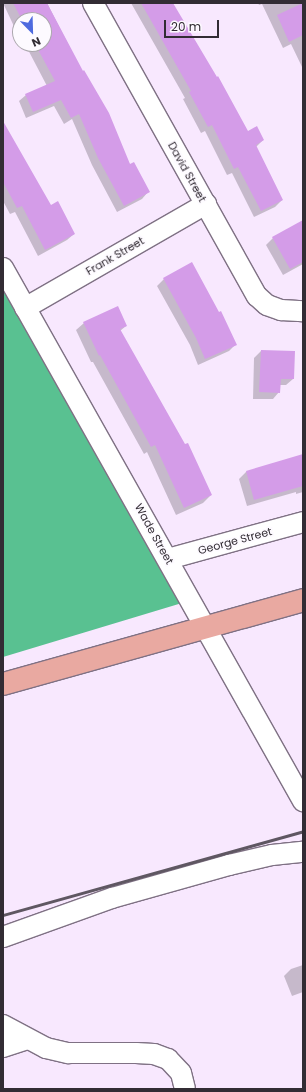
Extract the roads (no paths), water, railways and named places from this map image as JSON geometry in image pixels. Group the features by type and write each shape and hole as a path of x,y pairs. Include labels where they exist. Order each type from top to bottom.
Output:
{"main road":[{"path":"3,684 303,600"}],"street":[{"name":"David Street","path":"93,3 257,296 267,305 281,310 303,311"},
{"name":"Frank Street","path":"25,308 206,204"},
{"name":"Wade Street","path":"3,268 303,802"},
{"name":"George Street","path":"168,560 303,522"},
{"path":"3,937 112,898 214,869 272,855 303,852"},
{"path":"3,1025 46,1048 68,1053 154,1054 168,1059 180,1073 185,1089"},
{"path":"3,1047 27,1039"}],"railway":[{"path":"3,915 303,831"}]}
